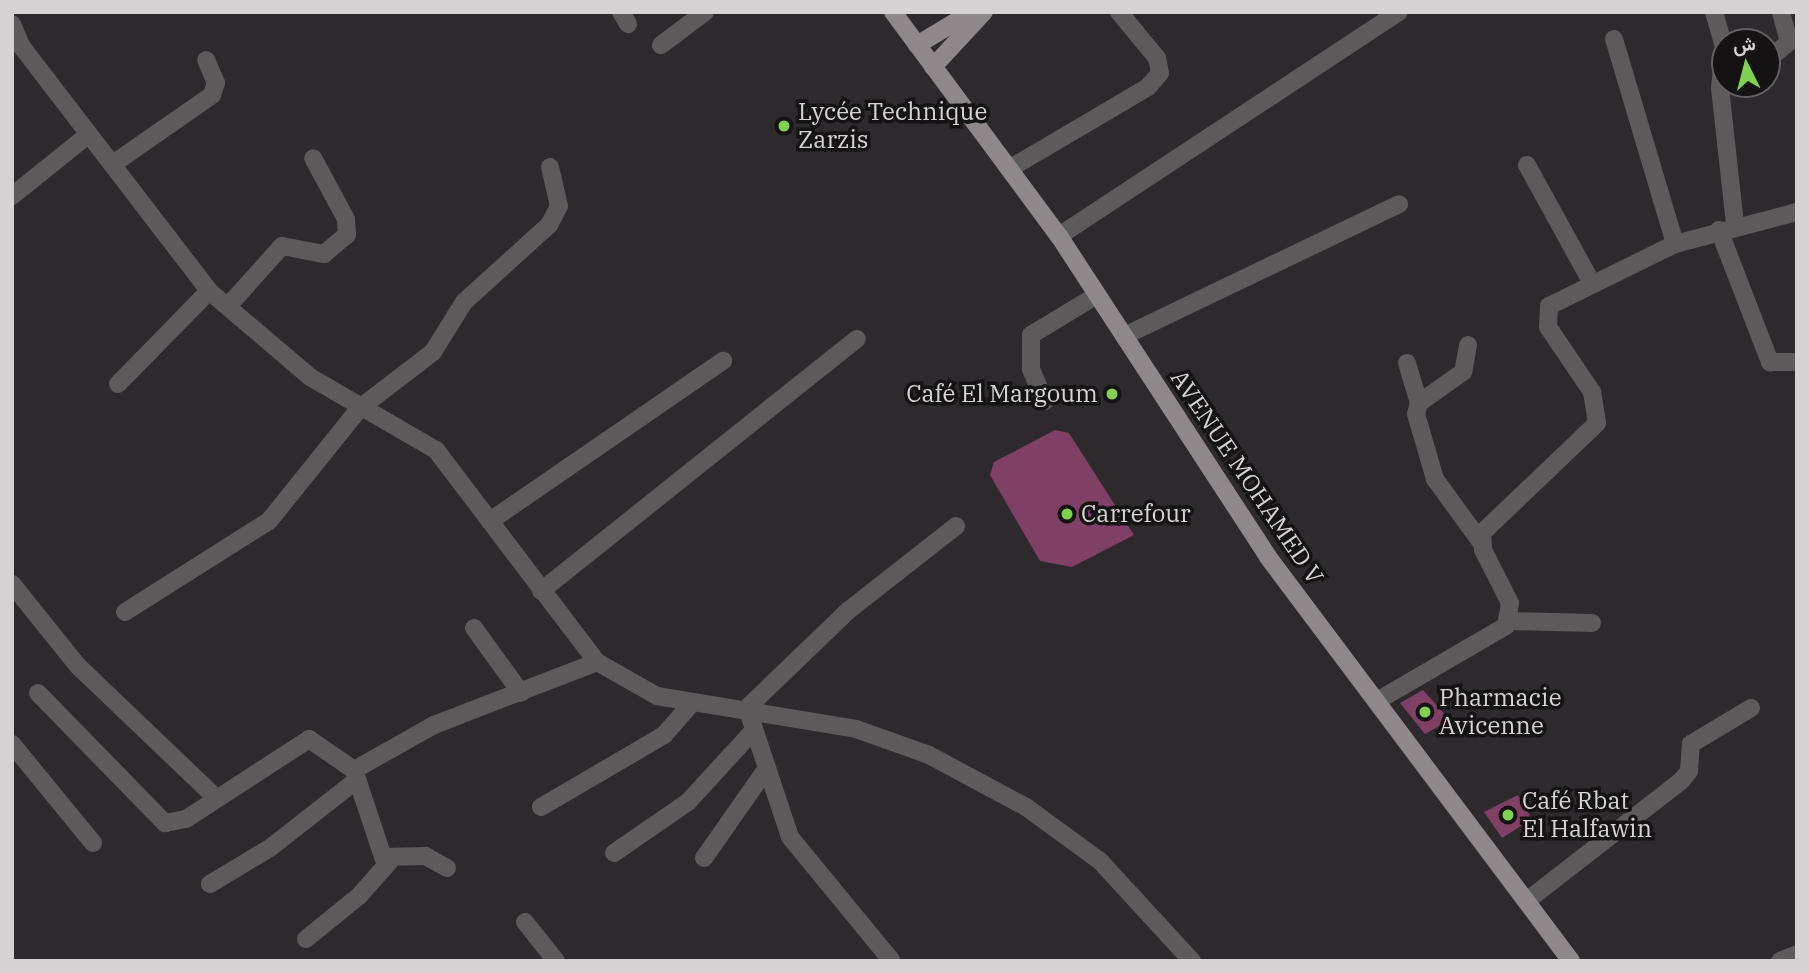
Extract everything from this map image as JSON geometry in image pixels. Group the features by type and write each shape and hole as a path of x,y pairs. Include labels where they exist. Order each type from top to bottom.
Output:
{"main road":[{"name":"AVENUE MOHAMED V","path":"893,12 1059,236 1268,557 1528,900 1571,961"},
{"path":"917,45 972,12"},
{"path":"933,67 984,12"}],"street":[{"path":"662,45 705,12"},
{"path":"1009,169 1148,87 1160,73 1157,58 1119,12"},
{"path":"1059,236 1399,12"},
{"path":"1781,12 1789,42 1781,49"},
{"path":"12,24 17,52 113,164 209,291 229,305 310,377 436,450 597,662 657,696 691,704 747,708 880,735 1026,807 1100,861 1192,961"},
{"path":"1614,39 1675,244"},
{"path":"113,164 212,95 216,83 206,60"},
{"path":"1724,98 1727,227 1770,362 1797,362"},
{"path":"12,197 88,135"},
{"path":"229,305 282,246 324,254 346,234 346,219 313,158"},
{"path":"1527,164 1592,283"},
{"path":"125,612 269,521 360,408 433,352 464,302 550,225 559,206 550,167"},
{"path":"1124,336 1398,204"},
{"path":"1480,541 1494,520 1597,422 1592,392 1552,334 1546,315 1555,301 1675,244 1727,227 1797,212"},
{"path":"118,384 209,291"},
{"path":"1045,401 1031,369 1031,335 1097,295"},
{"path":"541,591 857,339"},
{"path":"1419,403 1463,372 1468,345"},
{"path":"491,521 723,361"},
{"path":"1407,363 1419,403 1416,414 1430,470 1480,541 1510,603 1510,621"},
{"path":"747,708 849,610 956,526"},
{"path":"12,584 78,666 215,797"},
{"path":"1377,701 1510,621 1592,623"},
{"path":"474,628 520,693"},
{"path":"210,884 353,777 424,730 597,662"},
{"path":"38,692 159,820 180,822 309,739 353,777 380,853 390,861"},
{"path":"541,807 664,735 691,704"},
{"path":"747,708 790,837 891,960"},
{"path":"1528,900 1681,780 1689,771 1691,744 1751,708"},
{"path":"614,853 688,802 754,730"},
{"path":"12,744 93,843"},
{"path":"704,858 767,768"},
{"path":"306,939 359,896 390,861 425,856 447,868"},
{"path":"525,922 556,961"},
{"path":"1780,961 1797,954"}],"building":[{"name":"Carrefour","path":"1055,430 1069,433 1134,535 1072,567 1040,561 990,475 994,462"},
{"name":"Pharmacie Avicenne","path":"1423,690 1450,720 1425,734 1400,703"},
{"name":"Café Rbat El Halfawin","path":"1518,795 1532,819 1502,838 1484,812"}],"place":[{"name":"Lycée Technique Zarzis","path":"784,126"},
{"name":"Café El Margoum","path":"1112,394"},
{"name":"Carrefour","path":"1067,514"},
{"name":"Pharmacie Avicenne","path":"1425,712"},
{"name":"Café Rbat El Halfawin","path":"1508,815"}]}
